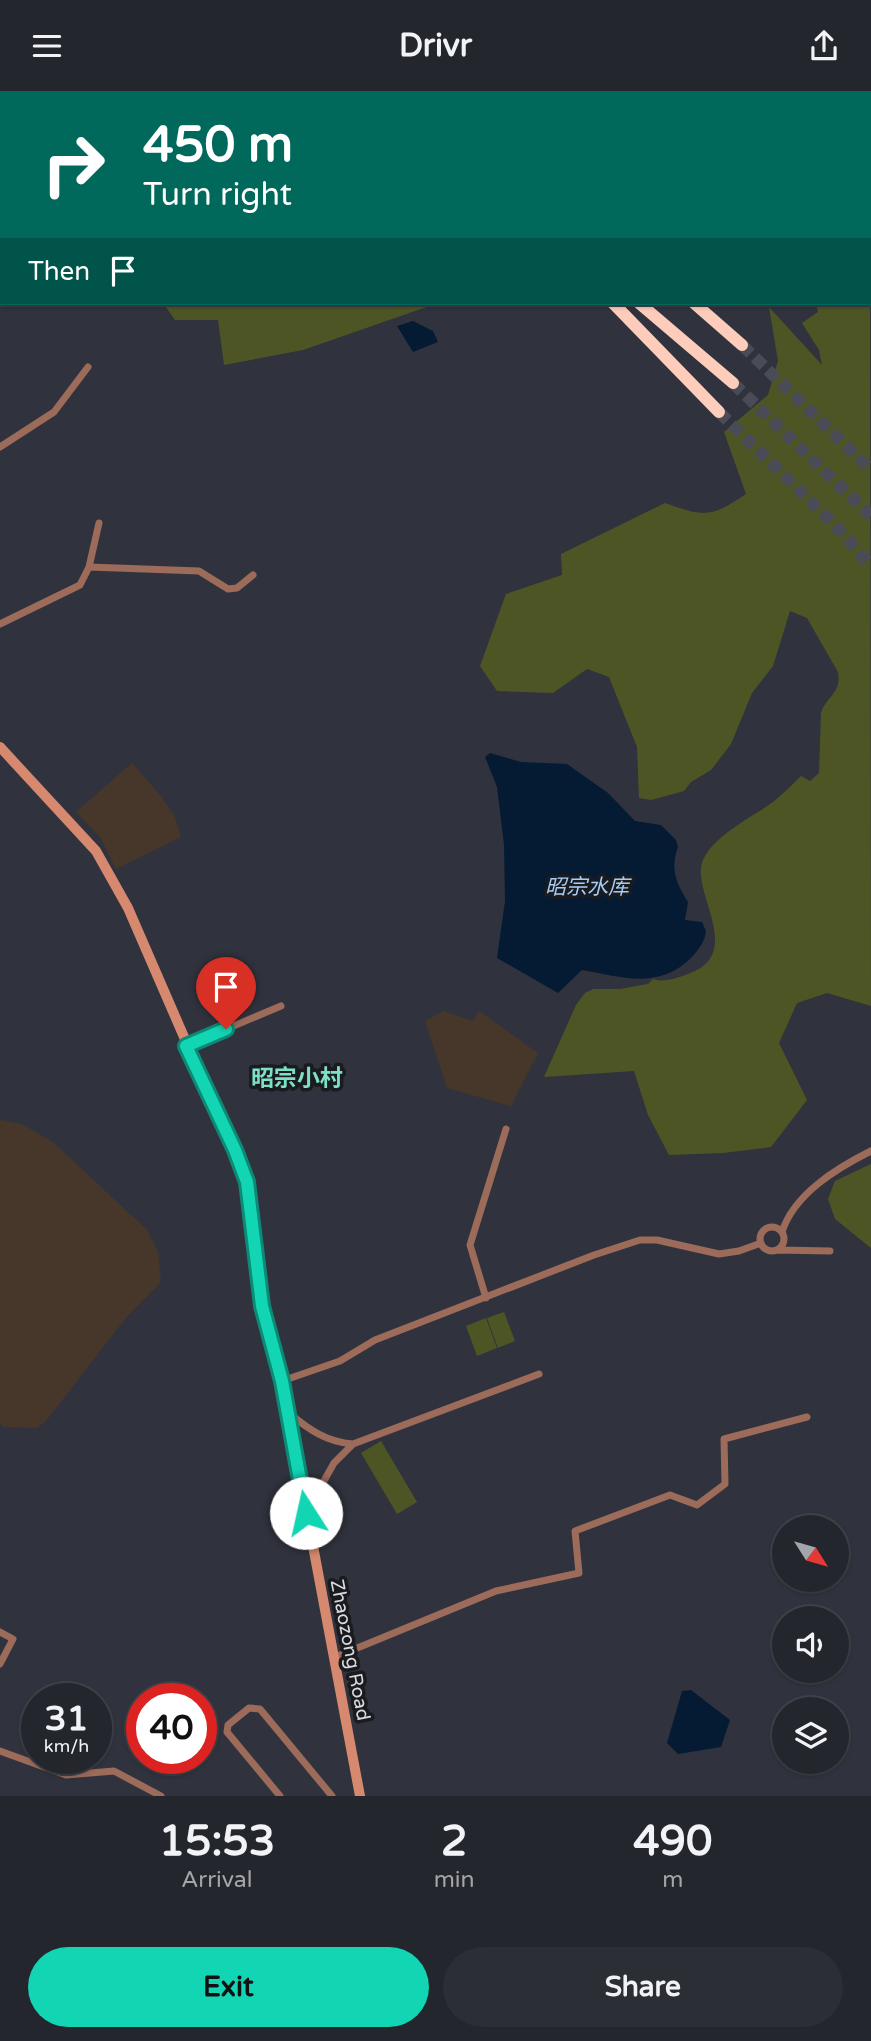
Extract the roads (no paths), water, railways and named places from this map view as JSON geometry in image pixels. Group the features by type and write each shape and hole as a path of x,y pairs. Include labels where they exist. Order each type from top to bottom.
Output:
{"highway":[{"path":"615,305 719,412"},
{"path":"641,305 733,383"},
{"path":"696,305 742,345"}],"street":[{"path":"0,447 54,412 88,367"},
{"path":"0,624 80,585 89,567 99,523"},
{"path":"89,567 198,571 228,589 237,589 253,575"},
{"name":"Zhaozong Road","path":"0,747 63,812 106,867 128,908 247,1182 262,1306 282,1381 360,1796"},
{"path":"186,1046 281,1006"},
{"path":"486,1297 470,1245 506,1129"},
{"path":"831,1251 765,1249 761,1243 762,1231 788,1217 839,1167 871,1151"},
{"path":"777,1250 783,1244 788,1217"},
{"path":"772,1226 799,1250"},
{"path":"282,1381 340,1361 375,1340 594,1255 640,1240 657,1240 719,1254 739,1251 761,1243"},
{"path":"306,1513 334,1463 353,1444 539,1374"},
{"path":"288,1413 316,1434 353,1444"},
{"path":"333,1658 496,1591 579,1573 575,1531 670,1495 697,1505 725,1483 724,1439 807,1417"},
{"path":"0,1632 13,1640 0,1664"},
{"path":"280,1796 227,1732 228,1725 249,1708 260,1709 332,1796"},
{"path":"0,1751 66,1775 114,1771 151,1794 161,1796"}],"water":[{"path":"413,321 433,331 438,342 413,352 397,326"},
{"name":"昭宗水库","path":"490,753 521,762 567,764 608,793 635,821 661,825 676,840 678,847 674,869 688,902 685,920 702,922 706,931 703,942 691,958 678,968 653,978 625,978 582,970 558,993 497,958 505,901 504,845 497,787 485,757"},
{"path":"691,1690 730,1720 721,1747 678,1754 667,1743 682,1691"}],"tunnel":[{"path":"742,345 871,470"},
{"path":"733,383 871,516"},
{"path":"719,412 835,525 871,566"}],"district":[{"name":"昭宗小村","path":"297,1079"}]}
